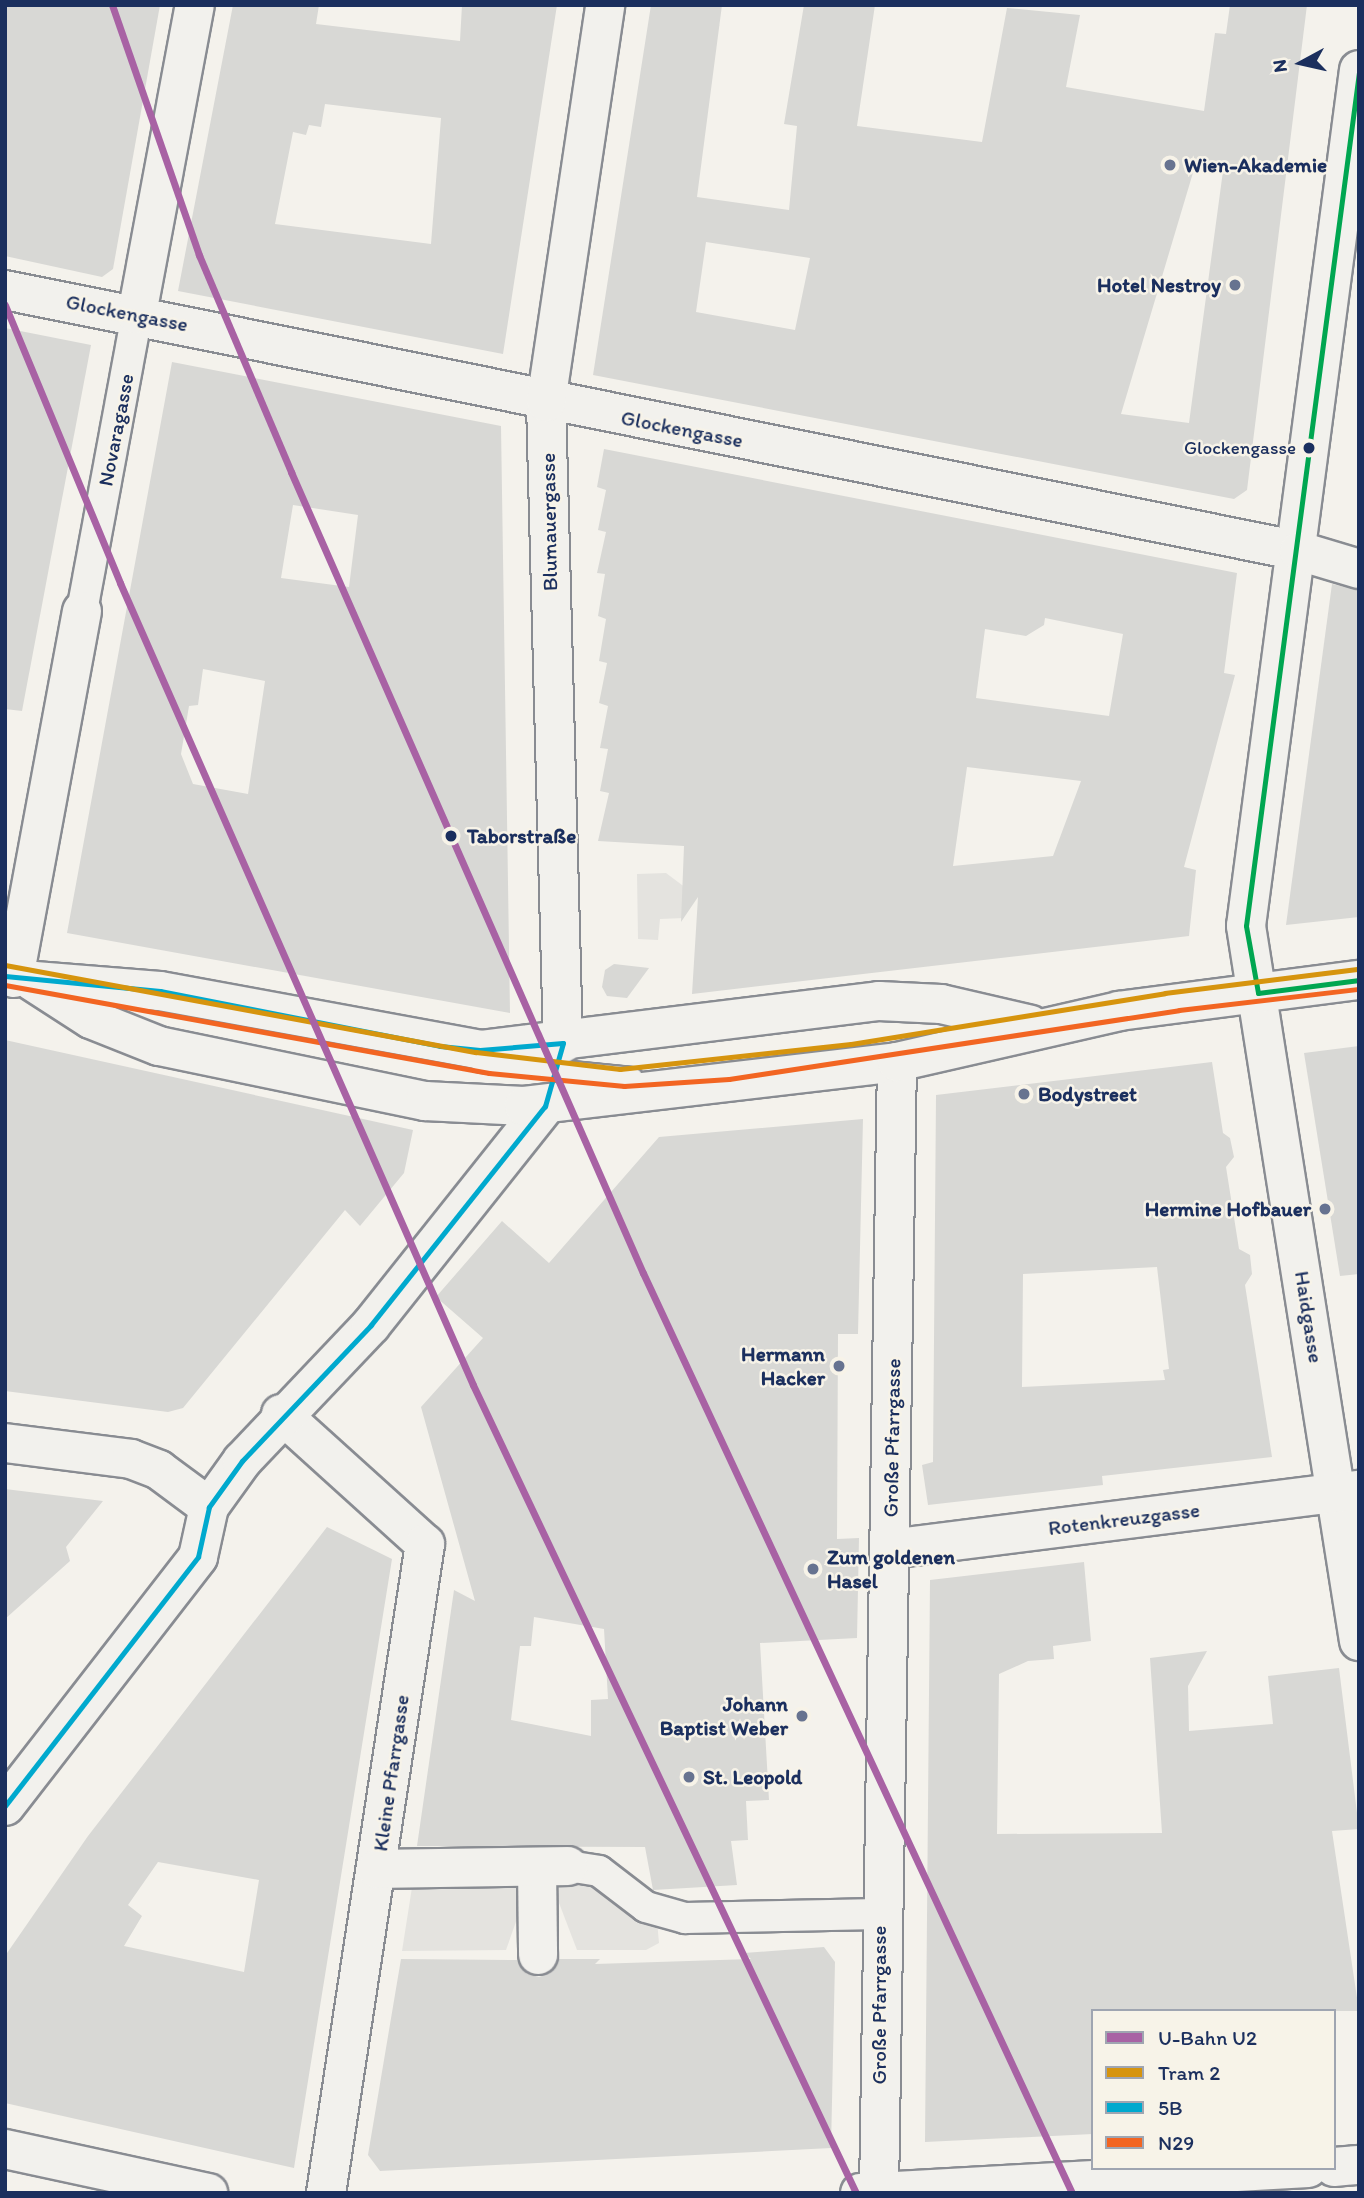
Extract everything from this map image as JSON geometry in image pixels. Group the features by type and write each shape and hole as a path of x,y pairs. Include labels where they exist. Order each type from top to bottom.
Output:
{"street":[{"name":"Novaragasse","path":"17,978 82,611 195,5"},
{"name":"Blumauergasse","path":"554,1074 546,402 605,5"},
{"name":"Haidgasse","path":"1359,70 1299,551 1246,926 1348,1491 1359,1641"},
{"name":"Glockengasse","path":"5,290 137,314 546,402 1299,551 1359,569"},
{"path":"17,978 160,991 440,1046 480,1050 554,1074 897,1062 1036,1026 1359,980"},
{"path":"17,978 91,1019 159,1045 425,1101 879,1001 941,1004 1036,1026"},
{"name":"Große Pfarrgasse","path":"879,2192 879,1914 890,1549 897,1062"},
{"path":"5,1806 198,1557 209,1507 281,1414 371,1325 554,1074"},
{"name":"Kleine Pfarrgasse","path":"281,1414 425,1544 326,2193"},
{"path":"5,1443 131,1459 159,1470 209,1507"},
{"name":"Rotenkreuzgasse","path":"890,1549 1348,1491"},
{"path":"377,1869 552,1867 599,1871 646,1907 685,1918 879,1914"},
{"path":"538,1955 552,1867"},
{"path":"5,2149 208,2193"},
{"path":"1336,2167 1359,2165"},
{"path":"860,2193 1272,2170"}],"shaded area":[{"path":"666,873 686,888 684,918 660,919 658,940 638,939 637,874"},
{"path":"513,1878 525,1896 506,1950 402,1951 413,1881"},
{"path":"580,1878 657,1921 659,1943 646,1950 577,1950 551,1882"}],"building":[{"path":"5,5 160,5 113,269 102,277 5,256"},
{"path":"233,5 319,5 316,24 460,41 462,5 557,5 503,354 178,291","holes":["325,104 441,118 431,244 275,224 293,132 306,135 309,125 321,127"]},
{"path":"651,5 722,5 697,197 789,210 797,126 784,124 804,5 875,5 857,126 982,142 1007,8 1080,15 1066,87 1204,111 1215,33 1226,34 1230,5 1307,5 1247,490 1234,499 593,375","holes":["1195,166 1223,171 1189,423 1121,414","706,242 810,258 795,330 696,312"]},
{"path":"5,328 91,345 22,711 5,709"},
{"path":"172,362 501,426 510,1013 67,933","holes":["293,505 358,515 349,587 281,578","203,669 265,681 248,794 193,784 181,754 189,706 198,705"]},
{"path":"604,449 1237,573 1224,673 1235,675 1184,867 1196,870 1189,936 692,994 698,897 681,922 684,846 598,841 609,793 600,791 608,749 600,748 608,706 599,703 607,663 599,661 606,619 598,616 605,574 597,573 606,532 598,530 606,490 597,487","holes":["1045,618 1123,634 1109,716 976,698 985,629 1026,636 1044,625","967,767 1081,781 1053,856 953,866"]},
{"path":"1332,584 1359,590 1359,917 1286,925"},
{"path":"614,964 649,968 627,998 607,996 602,987 605,970"},
{"path":"5,1040 413,1130 404,1173 360,1226 345,1210 183,1408 168,1412 5,1391"},
{"path":"1359,1046 1359,1274 1340,1276 1304,1053"},
{"path":"1212,1062 1223,1133 1230,1138 1234,1157 1226,1167 1239,1249 1250,1255 1252,1274 1245,1285 1272,1457 1102,1476 1103,1485 928,1505 922,1465 933,1462 936,1095","holes":["1157,1267 1169,1369 1163,1370 1165,1380 1022,1387 1023,1274"]},
{"path":"863,1119 858,1334 838,1334 837,1539 859,1538 857,1638 760,1643 769,1800 746,1801 748,1840 731,1841 737,1885 653,1890 645,1847 417,1846 454,1590 475,1601 421,1407 483,1338 436,1297 502,1221 549,1263 659,1137","holes":["534,1617 604,1629 608,1699 591,1700 591,1736 511,1720 520,1646 531,1646"]},
{"path":"5,1489 103,1501 66,1547 70,1561 5,1619"},
{"path":"327,1527 392,1559 294,2168 5,2103 5,1956 88,1836","holes":["158,1862 259,1880 244,1972 124,1946 142,1916 128,1905"]},
{"path":"1084,1562 1091,1641 1053,1646 1054,1659 1028,1661 999,1674 997,1834 1162,1833 1150,1658 1207,1651 1188,1686 1189,1731 1273,1724 1268,1676 1339,1668 1359,1829 1332,1831 1359,2011 1091,2009 1091,2134 925,2142 930,1580"},
{"path":"824,1947 835,1962 831,2148 380,2171 368,2155 401,1959 517,1960 527,1974 539,1977 550,1973 559,1959 600,1959 595,1964 751,1959 744,1953"}],"metro line":[{"name":"U2","path":"112,5 199,255 291,472 643,1273 1072,2193"},
{"name":"U2","path":"5,305 120,583 473,1385 856,2193"}],"tram line":[{"name":"2","path":"5,965 476,1052 620,1069 851,1044 1165,993 1359,969"}],"transit line":[{"path":"1359,72 1246,926 1258,993 1359,980"},
{"name":"5B","path":"5,976 160,991 440,1046 480,1050 563,1043 545,1106 371,1325 242,1461 209,1507 198,1557 5,1806"},
{"name":"N29","path":"5,985 489,1073 624,1086 729,1079 1179,1010 1359,989"}],"place":[{"name":"Wien-Akademie","path":"1170,165"},
{"name":"Hotel Nestroy","path":"1235,285"},
{"name":"Glockengasse","path":"1309,448"},
{"name":"Taborstraße","path":"451,836"},
{"name":"Bodystreet","path":"1024,1094"},
{"name":"Hermine Hofbauer","path":"1325,1209"},
{"name":"Hermann Hacker","path":"839,1366"},
{"name":"Zum goldenen Hasel","path":"813,1569"},
{"name":"Johann Baptist Weber","path":"802,1716"},
{"name":"St. Leopold","path":"689,1777"}]}
